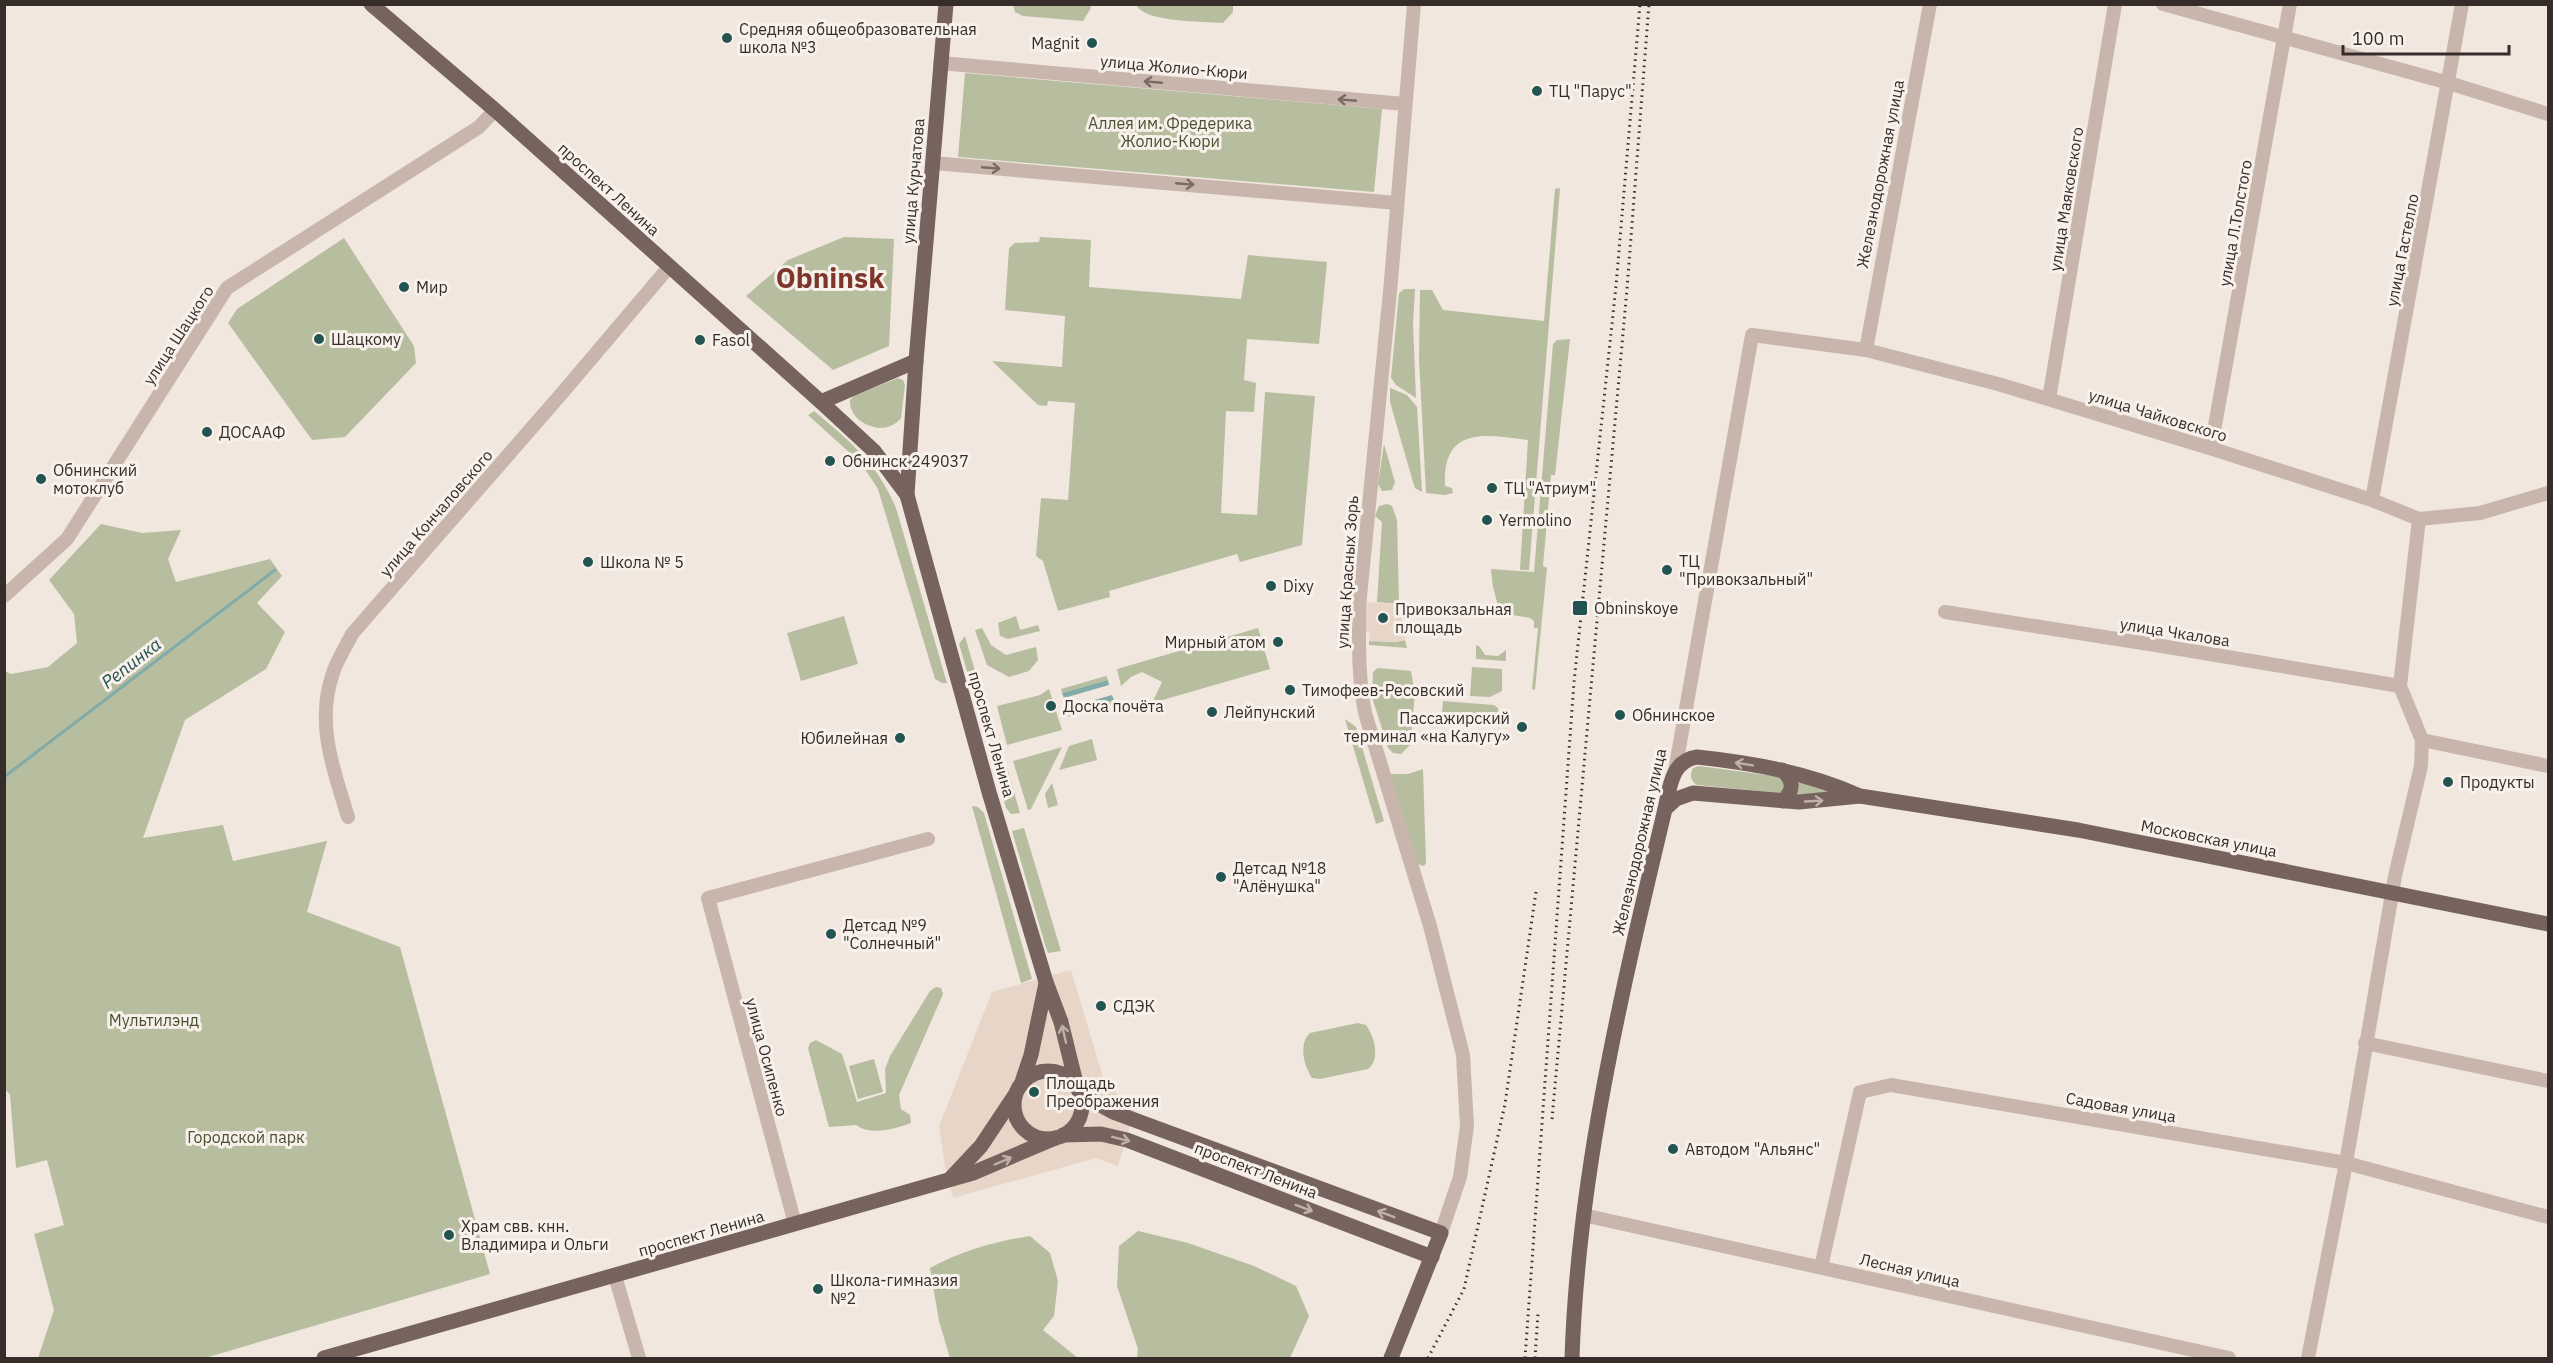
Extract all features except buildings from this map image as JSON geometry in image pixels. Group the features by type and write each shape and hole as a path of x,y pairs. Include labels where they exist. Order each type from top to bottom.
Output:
{"main road":[{"name":"проспект Ленина","path":"371,4 495,110 821,402 874,452 907,495 989,792 1046,982 1061,1022 1079,1091 1113,1112 1441,1233"},
{"name":"улица Курчатова","path":"907,495 946,4"},
{"path":"821,402 916,361"},
{"path":"1693,793 1678,782 1675,771 1684,760 1697,758"},
{"name":"Московская улица","path":"1697,758 1782,770 1827,781 1860,796"},
{"path":"1782,770 1790,776 1792,785 1791,794 1783,801"},
{"name":"Железнодорожная улица","path":"1572,1359 1583,1215 1610,1055 1675,771"},
{"path":"1665,809 1676,799 1693,793"},
{"name":"Московская улица","path":"1693,793 1783,801 1817,801 1860,796 2078,830 2548,924"},
{"name":"проспект Ленина","path":"949,1180 981,1146 1019,1088 1031,1055 1046,982"},
{"path":"1049,1071 1065,1076 1079,1091 1082,1110 1080,1118 1070,1131 1059,1137 1039,1138 1025,1130 1016,1116 1014,1100 1019,1088 1034,1074 1049,1071"},
{"name":"проспект Ленина","path":"324,1359 973,1173 1059,1137 1101,1134 1127,1140 1432,1257"},
{"path":"1391,1359 1441,1233"}],"street":[{"name":"улица Красных Зорь","path":"1414,4 1359,607 1358,652 1360,686 1365,713 1430,926 1463,1055 1467,1126 1460,1177 1441,1233"},
{"name":"Железнодорожная улица","path":"1866,350 1930,4"},
{"name":"улица Маяковского","path":"2049,399 2115,4"},
{"path":"2163,4 2450,83 2548,114"},
{"name":"улица Л.Толстого","path":"2211,448 2290,4"},
{"name":"улица Гастелло","path":"2372,500 2450,83 2462,4"},
{"name":"улица Жолио-Кюри","path":"940,63 1406,104"},
{"name":"улица Шацкого","path":"4,596 68,539 227,288 479,128 495,110"},
{"path":"933,163 1397,203"},
{"name":"улица Кончаловского","path":"348,818 327,746 325,714 332,676 352,634 669,267"},
{"name":"Железнодорожная улица","path":"1675,771 1752,335"},
{"name":"улица Чайковского","path":"1752,335 1866,350 2049,399 2372,500 2419,519 2480,513 2548,493"},
{"path":"2308,1359 2346,1163 2393,893 2421,766 2422,740 2400,686 2419,519"},
{"name":"улица Чкалова","path":"1945,612 2400,686"},
{"path":"1682,738 1697,758"},
{"path":"2422,740 2548,766"},
{"name":"улица Осипенко","path":"795,1224 708,898 928,839"},
{"path":"2366,1043 2548,1082"},
{"name":"Садовая улица","path":"1821,1267 1860,1092 1891,1085 2346,1163 2548,1217"},
{"name":"Лесная улица","path":"1583,1215 2229,1359"},
{"path":"615,1276 639,1359"}],"green space":[{"path":"1013,4 1090,4 1091,8 1083,21 1023,16 1015,12"},
{"path":"1136,5 1233,5 1233,12 1223,23 1189,21 1151,15"},
{"name":"Аллея им. Фредерика Жолио-Кюри","path":"965,73 1382,109 1374,192 958,157"},
{"path":"1560,188 1529,570 1520,570 1528,440 1482,436 1469,438 1459,443 1451,453 1446,467 1445,486 1452,488 1453,493 1445,495 1426,493 1419,359 1420,290 1432,290 1443,310 1544,321 1555,189"},
{"path":"844,237 894,239 889,346 833,370 746,296 788,260"},
{"path":"1040,237 1091,240 1089,287 1241,299 1248,255 1327,262 1319,344 1247,339 1244,380 1256,383 1254,412 1226,411 1221,513 1257,515 1265,392 1315,396 1302,545 1240,562 1237,554 1109,591 1110,597 1058,611 1043,561 1036,556 1041,498 1068,500 1075,403 1048,401 1047,406 1038,405 992,361 1062,367 1065,316 1005,310 1009,248 1015,243 1039,242"},
{"path":"344,238 414,346 416,363 345,437 312,440 228,323 237,309"},
{"path":"1404,289 1415,289 1413,324 1416,398 1396,385 1391,378 1399,293"},
{"path":"1570,339 1555,475 1551,475 1543,566 1547,568 1535,690 1532,689 1538,628 1534,628 1534,621 1530,618 1500,613 1491,569 1534,572 1553,344 1557,340"},
{"path":"898,378 903,380 905,385 901,418 894,424 877,428 869,426 855,415 850,400 854,396"},
{"path":"1390,388 1407,395 1417,407 1422,492 1415,488 1413,482 1390,402"},
{"path":"814,411 839,432 871,465 896,508 947,683 935,679 878,489 861,463 808,415"},
{"path":"1384,444 1395,482 1392,490 1382,491 1378,484"},
{"path":"1387,504 1392,506 1397,520 1399,604 1377,602 1382,522 1375,516 1379,506"},
{"name":"Городской парк","path":"101,524 142,533 181,530 168,559 176,582 270,559 282,576 257,603 285,632 266,669 185,720 143,838 223,825 233,861 327,841 307,912 400,947 490,1274 205,1358 38,1358 54,1310 34,1234 64,1225 47,1160 16,1168 10,1095 5,1089 5,671 11,674 48,667 77,643 74,614 49,580"},
{"path":"844,616 858,664 801,681 787,633"},
{"path":"1016,616 1020,630 1038,625 1040,631 1008,639 1000,636 998,623"},
{"path":"982,628 991,645 1006,655 1036,647 1038,660 1029,671 1009,677 987,665 975,630"},
{"path":"1258,628 1270,669 1152,703 1162,682 1142,672 1131,677 1121,686 1117,669"},
{"path":"965,636 977,678 970,681 959,644"},
{"path":"1405,640 1407,648 1369,645 1369,641"},
{"path":"1476,645 1485,655 1498,656 1506,650 1506,661 1476,659"},
{"path":"1472,667 1502,669 1502,691 1490,697 1470,696"},
{"path":"1378,668 1411,671 1415,695 1410,745 1401,754 1393,753 1388,748 1372,697 1373,672"},
{"path":"1106,676 1108,680 1062,693 1061,689"},
{"path":"1049,689 1062,730 1007,745 997,706 1040,695"},
{"path":"1114,700 1115,704 1069,717 1068,713"},
{"path":"1443,701 1494,705 1498,708 1499,728 1491,717 1442,712"},
{"path":"1345,719 1356,727 1384,821 1376,824"},
{"path":"1092,739 1097,760 1059,770 1069,746"},
{"path":"1062,747 1031,809 1028,810 1013,761"},
{"path":"1699,766 1781,777 1785,781 1780,793 1697,785 1692,780 1691,773 1693,768"},
{"path":"1007,767 1020,813 1011,814 1006,808 996,771"},
{"path":"1423,769 1426,863 1424,866 1417,864 1390,774 1408,774"},
{"path":"1799,782 1833,792 1795,796"},
{"path":"1052,783 1058,805 1048,808 1045,794"},
{"path":"972,806 978,807 984,813 1032,979 1021,983"},
{"path":"1024,828 1061,951 1048,953 1046,948 1012,831"},
{"path":"936,987 941,988 943,994 899,1095 901,1109 910,1115 911,1123 876,1131 856,1125 829,1127 808,1048 810,1043 816,1040 842,1054 857,1102 886,1093 885,1069 890,1056 930,991"},
{"path":"1358,1023 1366,1025 1374,1041 1375,1054 1372,1065 1368,1069 1320,1079 1312,1078 1303,1055 1304,1043 1310,1033"},
{"path":"874,1059 883,1092 858,1099 849,1066"},
{"path":"1138,1231 1188,1243 1254,1266 1296,1286 1309,1316 1290,1358 1137,1358 1138,1349 1117,1286 1119,1246"},
{"path":"1030,1236 1050,1253 1058,1281 1054,1316 1043,1330 1078,1358 950,1358 939,1321 930,1268 979,1248"}],"shaded area":[{"name":"Привокзальная площадь","path":"1366,602 1399,604 1405,640 1369,641 1370,633 1363,632"},
{"name":"Площадь Преображения","path":"1071,970 1103,1077 1129,1107 1135,1109 1118,1166 1096,1158 953,1198 939,1126 992,992"}],"water":[{"path":"1108,680 1109,685 1064,698 1062,693"},
{"path":"1112,695 1114,700 1068,713 1067,708"}],"waterway":[{"name":"Репинка","path":"4,777 275,570"}],"railway":[{"path":"1525,1358 1574,682 1616,286 1640,4"},
{"path":"1552,1119 1627,289 1649,4"},
{"path":"1428,1358 1464,1289 1505,1104 1536,892"},
{"path":"1535,1358 1538,1314"}],"place":[{"name":"Средняя общеобразовательная школа №3","path":"727,38"},
{"name":"Magnit","path":"1092,43"},
{"name":"ТЦ \"Парус\"","path":"1537,91"},
{"name":"Мир","path":"404,287"},
{"name":"Шацкому","path":"319,339"},
{"name":"Fasol","path":"700,340"},
{"name":"ДОСААФ","path":"207,432"},
{"name":"Обнинск 249037","path":"830,461"},
{"name":"Обнинский мотоклуб","path":"41,479"},
{"name":"ТЦ \"Атриум\"","path":"1492,488"},
{"name":"Yermolino","path":"1487,520"},
{"name":"Школа № 5","path":"588,562"},
{"name":"ТЦ \"Привокзальный\"","path":"1667,570"},
{"name":"Dixy","path":"1271,586"},
{"name":"Obninskoye","path":"1580,608"},
{"name":"Привокзальная площадь","path":"1383,618"},
{"name":"Мирный атом","path":"1278,642"},
{"name":"Тимофеев-Ресовский","path":"1290,690"},
{"name":"Доска почёта","path":"1051,706"},
{"name":"Лейпунский","path":"1212,712"},
{"name":"Обнинское","path":"1620,715"},
{"name":"Пассажирский терминал «на Калугу»","path":"1522,727"},
{"name":"Юбилейная","path":"900,738"},
{"name":"Продукты","path":"2448,782"},
{"name":"Детсад №18 \"Алёнушка\"","path":"1221,877"},
{"name":"Детсад №9 \"Солнечный\"","path":"831,934"},
{"name":"СДЭК","path":"1101,1006"},
{"name":"Площадь Преображения","path":"1034,1092"},
{"name":"Автодом \"Альянс\"","path":"1673,1149"},
{"name":"Храм свв. кнн. Владимира и Ольги","path":"449,1235"},
{"name":"Школа-гимназия №2","path":"818,1289"}],"district":[{"name":"Obninsk","path":"830,277"}],"park label":[{"name":"Мультилэнд","path":"154,1020"}]}
